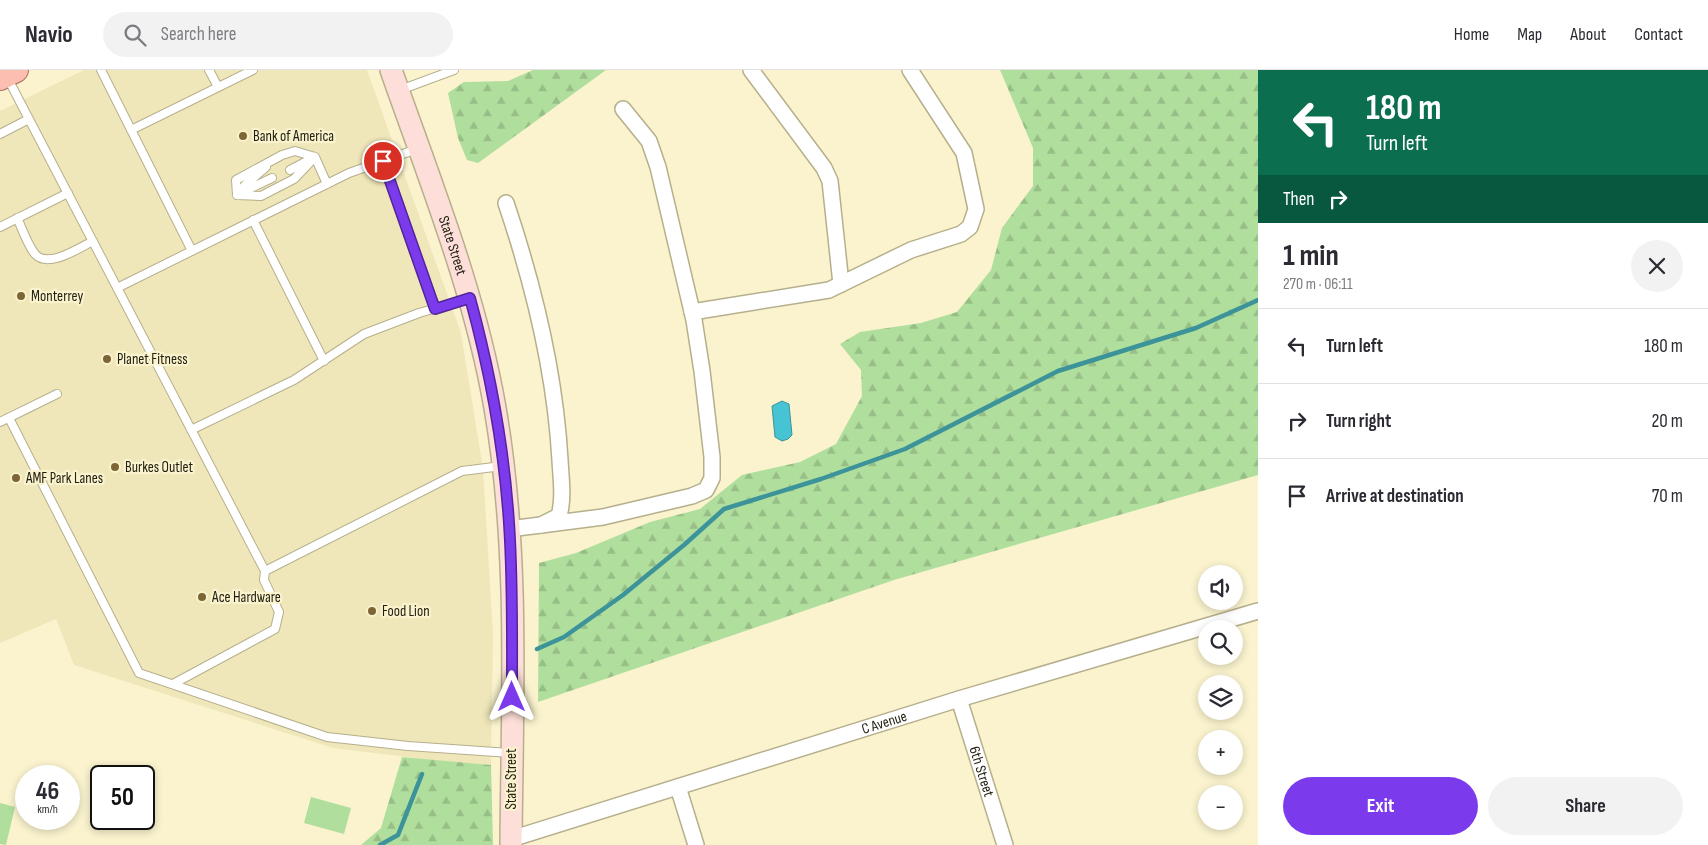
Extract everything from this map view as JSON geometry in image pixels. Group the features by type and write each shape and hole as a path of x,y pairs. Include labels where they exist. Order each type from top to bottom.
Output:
{"main road":[{"name":"State Street","path":"391,70 470,298 495,408 509,530 512,608 512,842"}],"street":[{"path":"751,70 824,168 830,181 841,284"},
{"path":"692,312 829,290 911,250 961,234 970,227 976,209 964,153 910,70"},
{"path":"509,530 603,517 692,496 706,490 712,478 712,457 702,372 692,312 658,167 650,141 623,110"},
{"path":"506,203 522,250 539,311 551,378 558,436 562,504 559,516 541,525"},
{"name":"C Avenue","path":"512,842 678,787 959,699 1258,611"},
{"name":"6th Street","path":"959,699 1005,845"},
{"path":"678,787 696,845"}],"lane":[{"path":"101,70 192,251"},
{"path":"209,70 218,87"},
{"path":"131,130 253,70"},
{"path":"398,91 454,70"},
{"path":"8,74 29,119 265,571 264,580 279,612 275,629 173,684"},
{"path":"0,134 29,119"},
{"path":"117,288 349,172 419,149"},
{"path":"237,195 246,184 275,163 299,154 315,157"},
{"path":"315,157 327,184"},
{"path":"290,170 315,157"},
{"path":"237,195 261,196 294,179 315,157"},
{"path":"383,161 435,309"},
{"path":"237,195 272,178"},
{"path":"0,227 68,193"},
{"path":"17,218 36,255 42,259 58,258 93,241"},
{"path":"253,220 324,361"},
{"path":"192,430 294,380 364,334 470,298"},
{"path":"0,422 57,394"},
{"path":"8,418 139,672 327,737 408,746 511,752"},
{"path":"265,571 462,471 503,466"}],"shaded area":[{"path":"84,70 367,70 461,333 483,469 493,634 491,765 333,748 74,665 56,619 0,643 0,111"}],"green space":[{"path":"533,70 606,70 478,163 467,160 458,138 448,93 464,82 508,81"},
{"path":"1000,70 1258,70 1258,475 894,580 538,702 539,563 576,553 650,522 700,509 742,475 800,462 836,444 862,396 861,370 840,344 860,332 921,323 957,312 991,270 1002,228 1033,186 1033,148"},
{"path":"402,757 491,765 493,845 361,845 381,828"},
{"path":"311,797 351,808 344,834 304,823"},
{"path":"0,803 15,807 6,845 0,844"}],"water":[{"path":"782,401 789,404 792,435 782,441 775,437 772,406"}],"waterway":[{"path":"537,649 564,637 623,595 724,509 821,479 905,449 1058,371 1196,328 1258,300"},
{"path":"380,845 398,835 422,774"}],"place":[{"name":"Bank of America","path":"243,136"},
{"name":"Monterrey","path":"21,296"},
{"name":"Planet Fitness","path":"107,359"},
{"name":"Burkes Outlet","path":"115,467"},
{"name":"AMF Park Lanes","path":"16,478"},
{"name":"Ace Hardware","path":"202,597"},
{"name":"Food Lion","path":"372,611"}],"route":[{"path":"383,161 435,309 470,298 478,331 495,408 509,521 512,582 512,697"}]}
